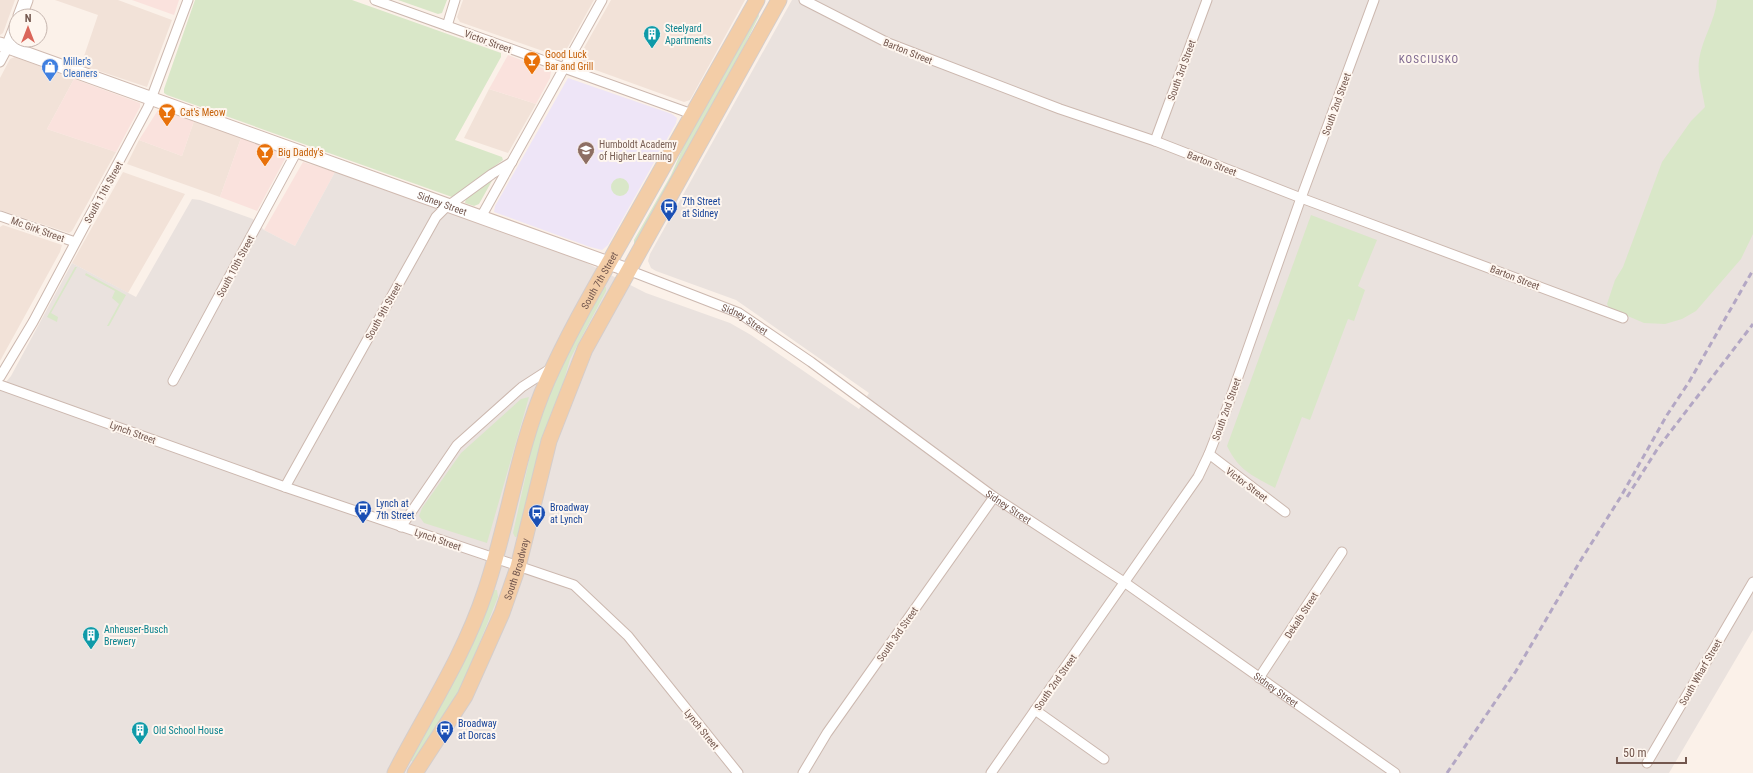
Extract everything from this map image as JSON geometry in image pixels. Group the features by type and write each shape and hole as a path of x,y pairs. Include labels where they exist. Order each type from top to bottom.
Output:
{"main road":[{"name":"South 7th Street","path":"553,367 609,263 757,0"},
{"name":"South 7th Street","path":"595,330 779,0"},
{"name":"South Broadway","path":"415,773 454,715 472,681 502,613 518,567 549,441 576,367 595,330"},
{"path":"395,773 459,655 480,606 496,559 522,451 536,407 553,367"}],"street":[{"name":"South 11th Street","path":"0,377 33,322 152,98 188,0"},
{"name":"Victor Street","path":"375,0 692,114"},
{"path":"446,26 455,0"},
{"path":"481,217 602,0"},
{"name":"Barton Street","path":"804,0 888,44 1060,109 1155,141 1301,198 1623,318"},
{"name":"South 3rd Street","path":"1155,141 1207,0"},
{"name":"South 2nd Street","path":"991,773 1198,477 1209,454 1374,0"},
{"name":"Sidney Street","path":"4,45 609,263 739,313 816,366 994,497 1124,582 1395,773"},
{"path":"0,62 4,45"},
{"name":"South 10th Street","path":"173,381 298,151"},
{"name":"South 9th Street","path":"285,487 432,223 440,212 449,205 492,174 512,162"},
{"name":"Mc Girk Street","path":"0,216 75,242"},
{"name":"South 7th Street","path":"401,527 457,445 517,391 553,367"},
{"name":"Lynch Street","path":"0,385 285,487 574,585 628,636 738,773"},
{"name":"Victor Street","path":"1209,454 1285,512"},
{"name":"South 3rd Street","path":"803,773 827,733 994,497"},
{"name":"Dekalb Street","path":"1259,678 1342,552"},
{"name":"South Wharf Street","path":"1647,763 1753,582"},
{"path":"1035,710 1104,759"}],"shaded area":[{"path":"0,0 15,0 12,8 8,8 8,19 3,33 0,35"},
{"path":"55,0 118,0 172,20 147,87 81,65 98,15"},
{"path":"132,0 179,0 174,15"},
{"path":"463,0 594,0 564,54 560,57 460,22 457,17"},
{"name":"Steelyard Apartments","path":"611,0 745,0 690,100 684,102 579,64 580,55"},
{"path":"792,0 1753,0 1753,630 1669,773 0,773 0,389 11,376 72,263 136,297 192,199 200,200 253,219 264,230 295,246 335,172 583,261 646,293 730,323 751,335 859,409 869,393 736,300 656,271 651,268 648,261 650,254"},
{"path":"508,55 551,71 550,78 536,104 489,89"},
{"path":"15,57 74,79 47,129 116,152 72,231 69,233 0,210 0,78 10,59"},
{"name":"Humboldt Academy of Higher Learning","path":"568,78 672,114 677,118 676,123 608,245 602,250 494,212 495,206"},
{"path":"74,79 140,103 140,107 116,152 47,129"},
{"path":"489,89 536,104 508,153 464,138"},
{"path":"158,110 194,121 182,156 139,140"},
{"path":"194,121 241,138 220,197 127,164 139,140 182,156"},
{"path":"241,138 283,154 286,157 257,211 220,197"},
{"path":"303,162 335,172 295,246 264,230"},
{"path":"123,172 185,194 128,293 72,263"},
{"path":"3,225 62,245 60,252 0,361 0,227"}],"green space":[{"path":"195,0 352,0 501,53 501,57 455,140 502,157 503,160 452,197 167,95 164,93 164,89"},
{"path":"398,0 447,0 442,13 438,14"},
{"path":"1717,0 1753,0 1753,234 1741,259 1696,311 1682,319 1665,324 1644,323 1609,308 1607,304 1615,280 1623,267 1662,162 1691,121 1705,107 1699,78 1699,60 1714,15"},
{"path":"758,12 759,16 724,87 636,244 634,244 634,240 671,175 688,136 699,119"},
{"path":"620,178 626,181 629,187 626,193 620,196 614,193 611,187 614,181"},
{"path":"493,179 479,204 474,206 465,203 466,198"},
{"path":"1311,215 1377,240 1358,286 1365,290 1354,321 1348,319 1310,420 1302,417 1275,488 1247,472 1237,462 1227,446"},
{"path":"75,267 77,267 51,313 58,317 57,322 47,317"},
{"path":"86,273 126,295 109,326 107,326 119,304 112,298 115,291 85,275"},
{"path":"606,287 606,291 570,359 520,536 515,537 513,533 536,429 557,374 603,288"},
{"path":"529,397 487,543 424,523 419,516 422,508 461,453 521,399"},
{"path":"493,590 497,590 498,597 460,691 415,763 408,759 450,688"}],"railway":[{"path":"1447,773 1516,671 1579,563 1620,498 1667,415 1689,382 1753,270"},
{"path":"1627,497 1658,448 1753,324"}],"place":[{"name":"Steelyard Apartments","path":"652,49"},
{"name":"Good Luck Bar and Grill","path":"532,75"},
{"name":"Miller's Cleaners","path":"50,82"},
{"name":"Cat's Meow","path":"167,127"},
{"name":"Humboldt Academy of Higher Learning","path":"586,165"},
{"name":"Big Daddy's","path":"265,167"},
{"name":"7th Street at Sidney","path":"669,222"},
{"name":"Lynch at 7th Street","path":"363,524"},
{"name":"Broadway at Lynch","path":"537,528"},
{"name":"Anheuser-Busch Brewery","path":"91,650"},
{"name":"Broadway at Dorcas","path":"445,744"},
{"name":"Old School House","path":"140,745"}],"district":[{"name":"KOSCIUSKO","path":"1429,59"}]}
